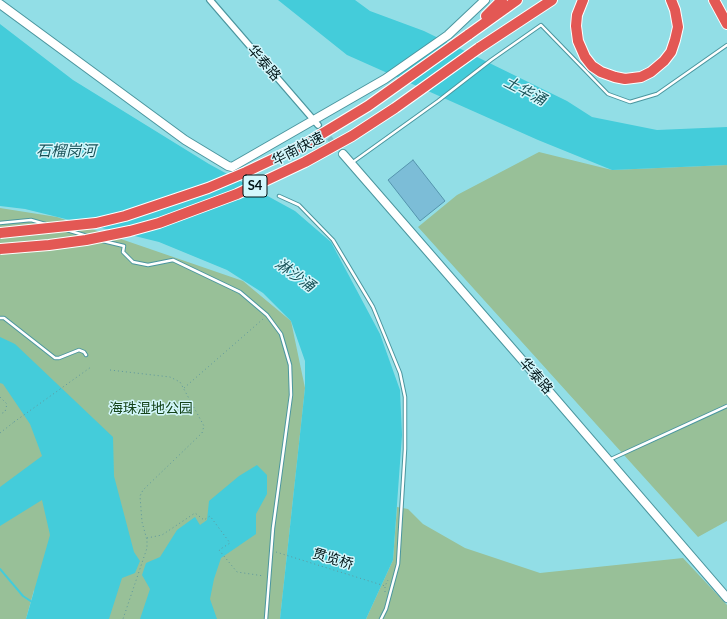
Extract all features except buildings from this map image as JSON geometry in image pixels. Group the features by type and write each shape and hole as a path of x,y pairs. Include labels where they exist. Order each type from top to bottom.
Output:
{"highway":[{"path":"468,35 502,0"},
{"name":"华南快速","path":"0,233 96,223 125,216 208,188 246,172 305,144 368,106 517,0"},
{"name":"华南快速","path":"0,249 86,240 130,231 160,223 237,194 305,162 358,132 395,108 479,48 552,0"},
{"path":"583,0 576,20 577,36 585,57 596,69 606,75 625,79 646,75 656,69 671,52 676,40 678,27 675,10 671,0"},
{"path":"715,2 727,24"}],"street":[{"name":"华泰路","path":"210,0 315,122"},
{"path":"0,4 185,140 232,167 315,122 385,79 448,35 485,0"},
{"name":"华泰路","path":"342,154 727,598"}],"lane":[{"path":"351,164 438,101 491,60 541,26 608,94 630,102 657,94 727,46"},
{"path":"279,196 299,205 333,240 373,307 400,373 405,397 405,442 398,564 386,609 381,619"},
{"path":"0,223 31,220 124,246 123,252 133,262 148,265 173,260 240,292 267,315 281,334 290,365 291,395 273,528 266,619"},
{"path":"0,318 4,318 55,358 59,358 79,350 84,352 86,355"},
{"path":"608,460 727,406"}],"path":[{"path":"184,389 267,315"},
{"path":"0,433 91,367"},
{"path":"110,370 170,377 180,382 204,426 202,433 143,490 140,496 142,522 147,538 147,548 124,619"},
{"path":"0,397 7,404 5,412 0,414"},
{"path":"147,538 162,535 195,513 204,520 210,516 230,543 218,550 237,572 269,576"},
{"name":"贯览桥","path":"275,552 385,586"}],"green space":[{"path":"539,152 612,170 727,165 727,521 698,537 418,227 457,195"},
{"name":"海珠湿地公园","path":"0,208 57,217 243,281 291,321 305,388 280,619 66,619 34,590 26,619 0,619"},
{"path":"397,507 408,509 423,524 465,548 540,573 683,558 727,605 727,619 366,619 393,560"}],"water":[{"name":"土华涌","path":"278,0 355,0 370,11 424,31 567,101 592,117 657,130 727,127 727,165 612,170 538,140 347,55"},
{"name":"石榴岗河","path":"0,24 73,80 209,164 295,211 331,242 380,334 400,390 402,435 393,560 366,619 280,619 305,388 305,361 291,321 263,293 227,270 159,242 25,209 0,206"},
{"path":"0,337 15,344 113,437 114,476 134,552 140,561 135,573 122,578 109,619 26,619 50,535 42,500 0,526 0,487 42,456 30,424 3,384 0,383"},
{"path":"257,465 267,475 267,494 256,514 256,534 221,558 214,579 210,599 217,619 140,619 150,589 142,575 146,563 160,557 177,530 195,517 200,525 207,520 209,501 239,476"}],"waterway":[{"path":"0,569 23,596 32,602"}],"tunnel":[{"path":"318,125 343,154"}],"water label":[{"name":"淋沙涌","path":"295,275"}]}
